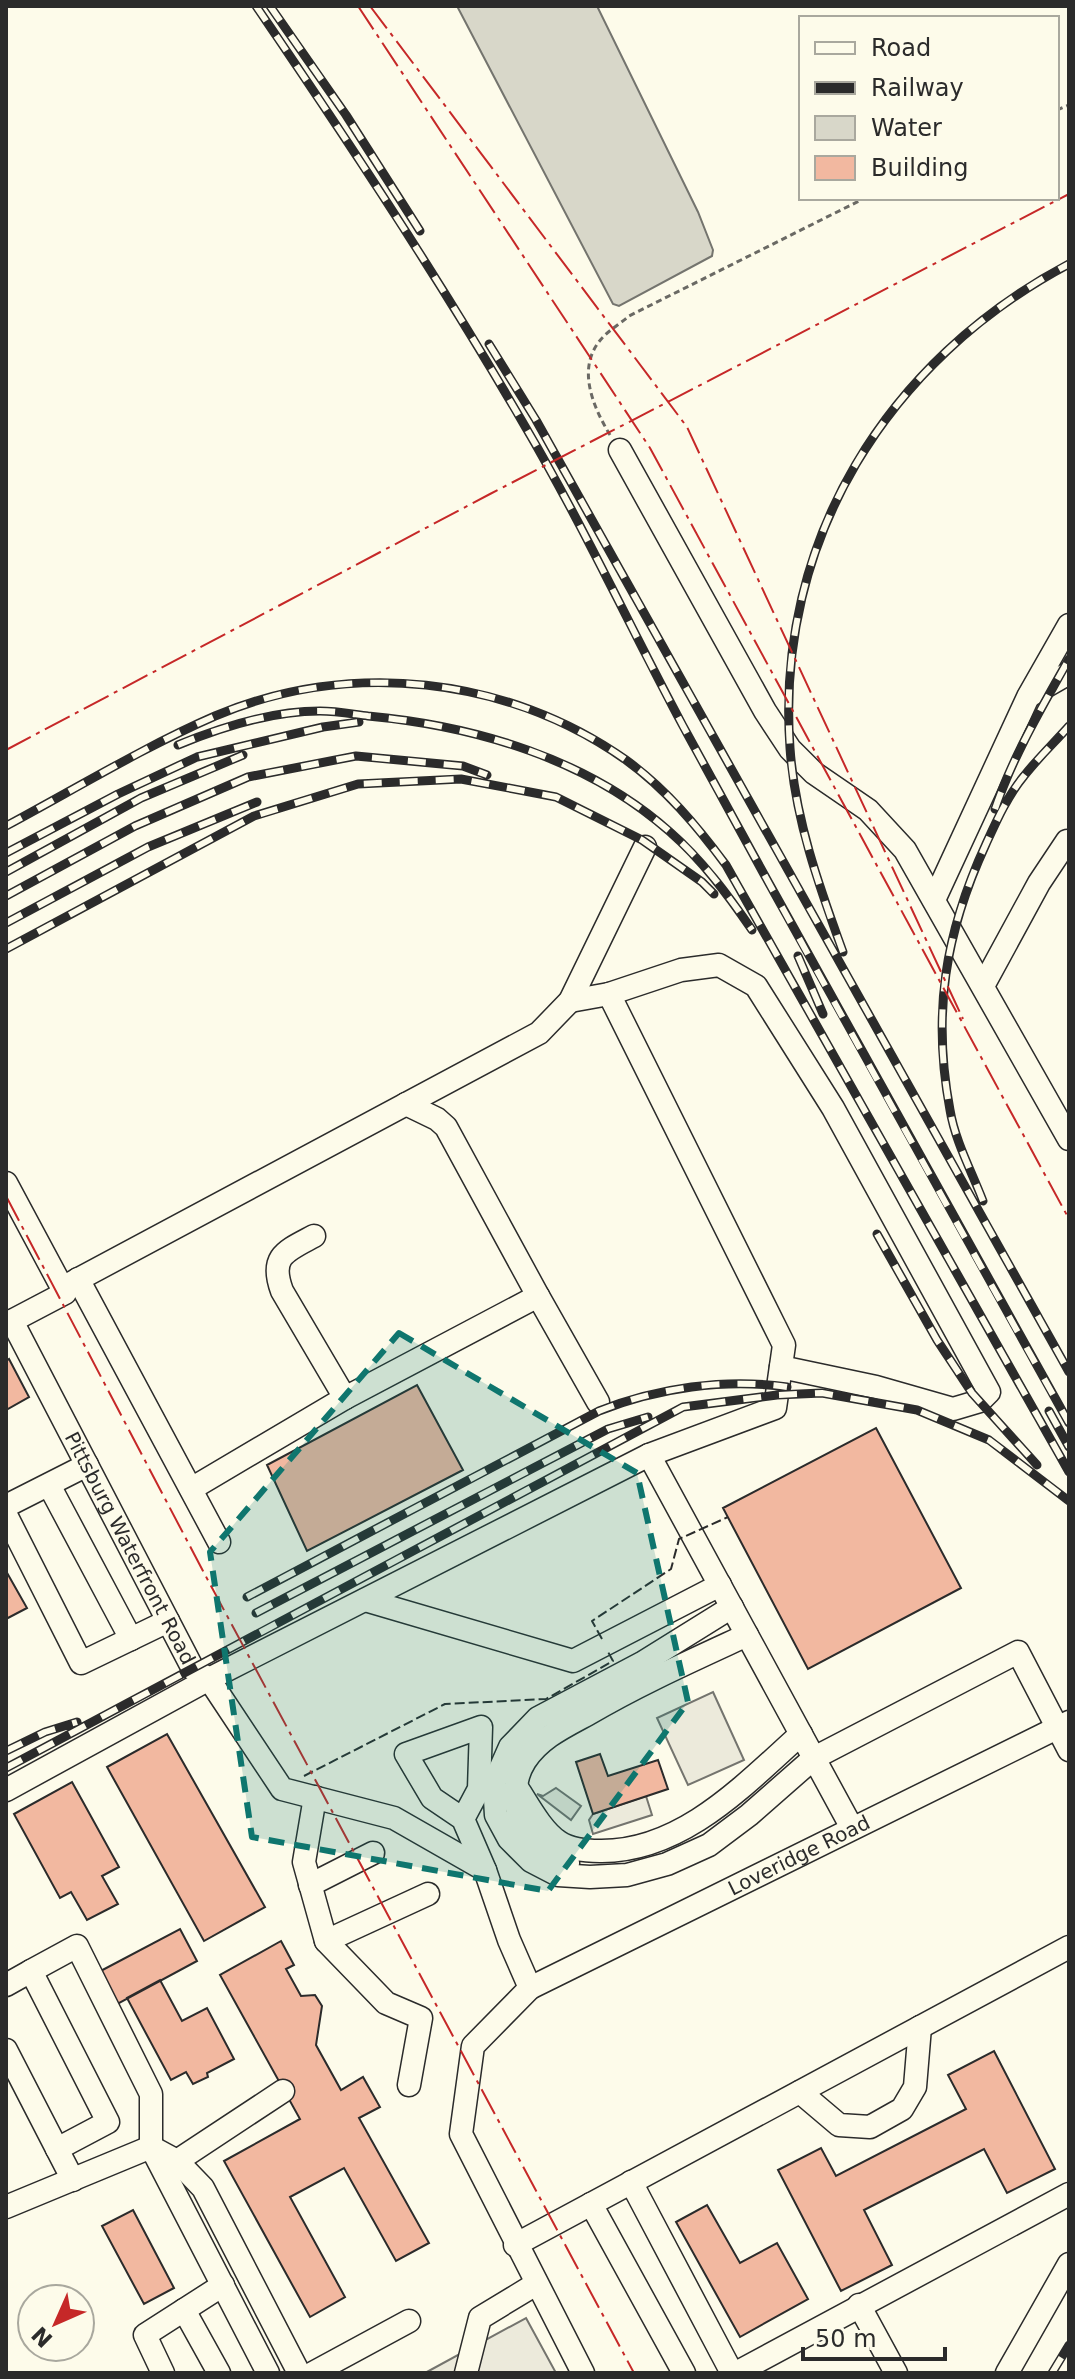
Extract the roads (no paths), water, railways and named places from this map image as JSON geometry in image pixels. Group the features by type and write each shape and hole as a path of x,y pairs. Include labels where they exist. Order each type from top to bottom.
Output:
{"street":[{"path":"620,450 765,711 790,749 814,773 868,810 905,850 1069,1139"},
{"path":"934,900 1028,697 1069,625"},
{"path":"1028,697 1069,673"},
{"path":"983,986 1039,883 1067,841"},
{"path":"9,1323 65,1293 70,1284 539,1033 570,1001 645,847"},
{"path":"570,1001 609,994 681,970 719,965 756,986 833,1108 989,1392 980,1401 953,1409 876,1387 781,1367"},
{"path":"6,1790 209,1679 649,1455 775,1408 784,1345 609,994"},
{"path":"406,1104 437,1119 446,1127 598,1402"},
{"path":"6,1183 70,1284 219,1542"},
{"path":"314,1236 286,1251 278,1263 276,1274 282,1291 345,1398"},
{"path":"191,1489 345,1398 538,1296"},
{"name":"Pittsburg Waterfront Road","path":"9,1323 193,1669 209,1679 282,1789 394,1818 485,1870"},
{"path":"649,1455 852,1828"},
{"path":"6,1506 87,1465"},
{"path":"49,1485 131,1639"},
{"path":"6,1515 81,1663 168,1621"},
{"path":"365,1600 573,1661 720,1585"},
{"path":"732,1607 642,1663 538,1718 528,1728 510,1747 494,1783 496,1815 509,1839 531,1861 558,1875 627,1875 667,1864 709,1845 749,1815 808,1746"},
{"path":"747,1635 629,1690 543,1739 524,1762 515,1785 515,1806 524,1830 538,1846 560,1862 615,1866 644,1860 679,1846 754,1795 808,1746 1018,1652 1063,1724 1069,1750"},
{"name":"Loveridge Road","path":"530,1988 1063,1724"},
{"path":"315,1797 304,1862 326,1941 386,2003 421,2018 409,2085"},
{"path":"463,1819 530,1988 473,2046 461,2134 583,2373"},
{"path":"310,1885 373,1853"},
{"path":"326,1941 428,1894"},
{"path":"6,1985 77,1946 151,2094 151,2147 268,2373"},
{"path":"515,2245 1069,1947"},
{"path":"31,1971 108,2122 57,2149"},
{"path":"800,2092 839,2125 870,2127 902,2109 915,2087 920,2027"},
{"path":"9,2064 73,2180"},
{"path":"177,2161 283,2091"},
{"path":"151,2147 177,2161 203,2188 299,2373"},
{"path":"6,2207 151,2147"},
{"path":"631,2182 734,2373 1069,2194"},
{"path":"591,2204 684,2373"},
{"path":"1007,2373 1069,2264"},
{"path":"466,2373 480,2318 536,2284"},
{"path":"163,2373 145,2335 223,2285"},
{"path":"859,2305 896,2373"},
{"path":"184,2310 219,2373"},
{"path":"313,2373 409,2321"}],"water":[{"path":"457,6 597,6 698,212 713,250 712,256 619,306 613,304"}],"railway":[{"path":"256,6 395,214 526,428 683,726 1069,1423"},
{"path":"270,6 346,115 420,231"},
{"path":"843,952 803,826 790,748 790,671 802,598 824,529 856,464 897,404 947,351 1004,304 1069,264"},
{"path":"489,344 536,420 1069,1372"},
{"path":"995,809 1019,751 1069,659"},
{"path":"6,826 136,754 215,716 266,698 319,687 373,683 426,685 479,694 530,710 580,732 626,760 654,783 692,822 726,865 1069,1472"},
{"path":"178,745 248,721 320,711 449,728 529,750 603,784 638,806 693,854 752,930"},
{"path":"6,853 118,794 197,757 323,727 359,722"},
{"path":"983,1201 960,1145 950,1110 942,1040 946,974 961,910 998,818 1018,783 1069,726"},
{"path":"6,872 141,798 243,755"},
{"path":"6,896 135,826 248,777 356,756 463,766 487,775"},
{"path":"6,949 254,816 358,784 461,779 556,797 642,840 702,882 714,894"},
{"path":"6,923 148,847 257,802"},
{"path":"798,956 823,1014"},
{"path":"877,1234 937,1340 972,1393 1037,1465"},
{"path":"247,1597 599,1411 644,1396 692,1387 740,1384 787,1387"},
{"path":"6,1768 683,1407 777,1395 822,1393 917,1410 989,1440 1069,1501"},
{"path":"1049,1411 1069,1447"},
{"path":"256,1613 608,1429 648,1417"},
{"path":"6,1751 45,1732 77,1722"},
{"path":"1052,2373 1069,2345"}]}
